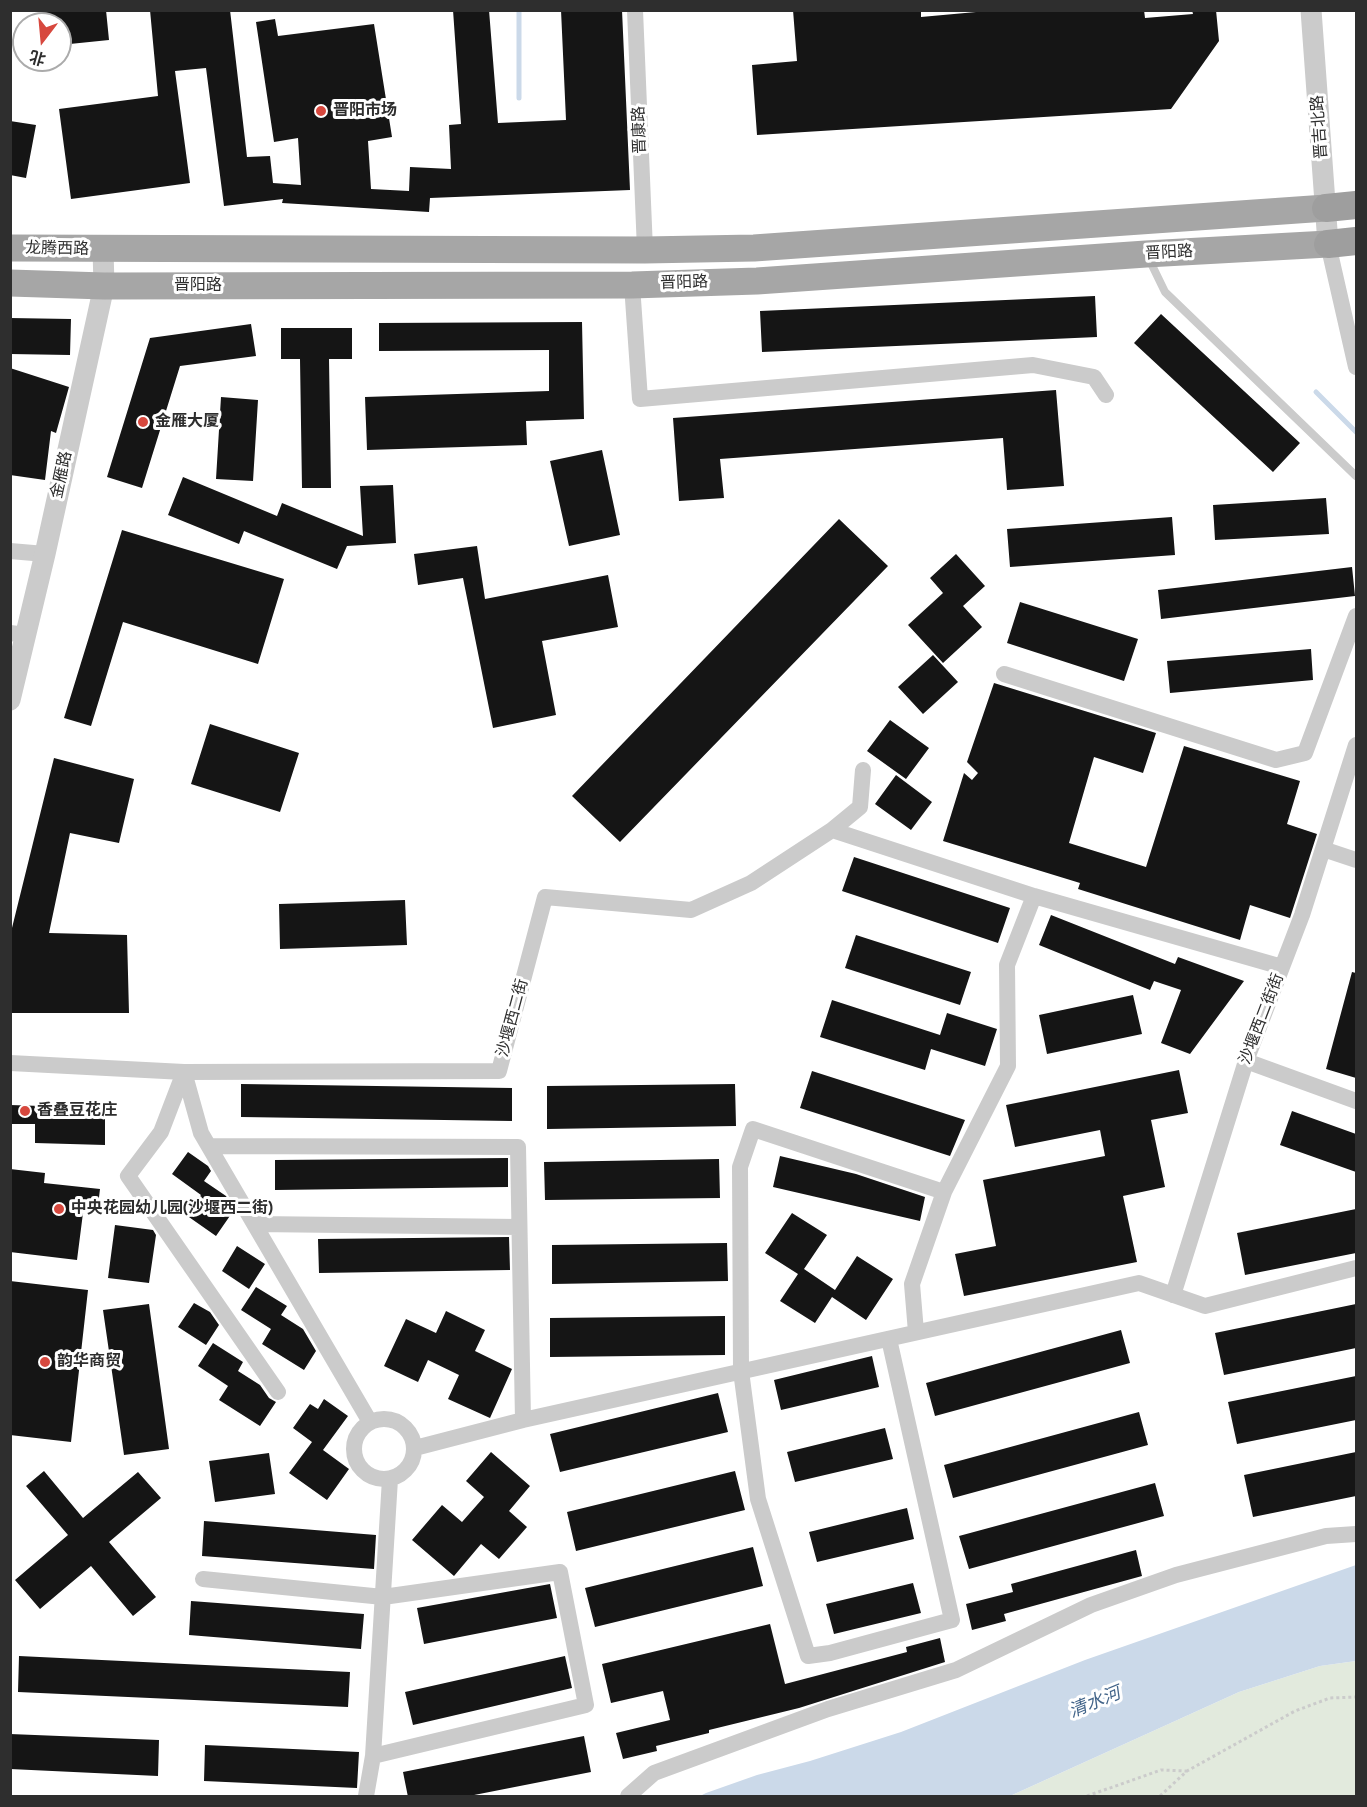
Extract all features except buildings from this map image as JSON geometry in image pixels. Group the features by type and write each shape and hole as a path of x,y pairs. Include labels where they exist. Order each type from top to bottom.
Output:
{"highway":[{"name":"晋阳路","path":"1326,208 1356,205"},
{"name":"晋阳路","path":"1328,244 1356,241"}],"main road":[{"name":"晋阳路","path":"103,249 645,250 754,248 1326,208"},
{"name":"晋阳路","path":"10,283 104,286 632,285 757,281 1328,244"},
{"name":"龙腾西路","path":"10,248 103,249"}],"street":[{"name":"晋康路","path":"635,10 645,250"},
{"name":"晋吉北路","path":"1311,10 1328,244"},
{"path":"1328,244 1356,367"},
{"name":"金雁路","path":"10,700 18,634 45,554 104,286 103,249"},
{"path":"632,285 640,399 1033,365 1094,377 1106,395"},
{"path":"10,550 45,554"},
{"path":"1004,674 1276,759 1305,753 1356,616"},
{"name":"沙堰西二街街","path":"1173,1295 1246,1061 1302,915 1356,745"},
{"name":"沙堰西二街","path":"10,1062 184,1072 499,1071 544,897 691,910 751,883 832,830 860,807 863,770"},
{"path":"832,830 1034,896 1282,967"},
{"path":"1323,849 1356,860"},
{"path":"916,1332 912,1284 944,1192 1008,1066 1007,965 1034,896"},
{"path":"1246,1061 1356,1101"},
{"path":"184,1072 201,1133 370,1422"},
{"path":"184,1072 161,1132 128,1176 278,1392"},
{"path":"889,1339 952,1620 830,1653 807,1656 758,1499 741,1371 740,1167 753,1129 944,1192"},
{"path":"210,1146 518,1147 523,1420"},
{"path":"255,1224 519,1227"},
{"path":"414,1448 523,1420 1139,1283 1205,1306 1356,1268"},
{"path":"387,1419 403,1425 409,1431 414,1448 411,1464 398,1476 390,1479 381,1479 365,1473 355,1459 354,1451 358,1434 370,1422 387,1419"},
{"path":"366,1797 373,1756 390,1479"},
{"path":"628,1797 654,1773 828,1709 956,1670 1091,1605 1176,1575 1326,1536 1356,1534"},
{"path":"202,1580 382,1597 560,1572 586,1705 373,1756"}],"lane":[{"path":"1146,254 1165,292 1356,476"}],"path":[{"path":"1160,1797 1187,1771 1295,1711 1330,1698 1356,1697"},
{"path":"1087,1797 1161,1770 1187,1771"}],"shaded area":[{"path":"1356,1661 1356,1796 1010,1796 1239,1692 1320,1666"}],"water":[{"name":"清水河","path":"1356,1565 1356,1661 1320,1666 1239,1692 1010,1796 700,1796 757,1775 901,1732 1085,1660"}],"waterway":[{"path":"519,10 519,98"},
{"path":"1316,392 1356,432"}],"place":[{"name":"晋阳市场","path":"321,111"},
{"name":"金雁大厦","path":"143,422"},
{"name":"香叠豆花庄","path":"25,1111"},
{"name":"中央花园幼儿园(沙堰西二街)","path":"59,1209"},
{"name":"韵华商贸","path":"45,1362"}]}
